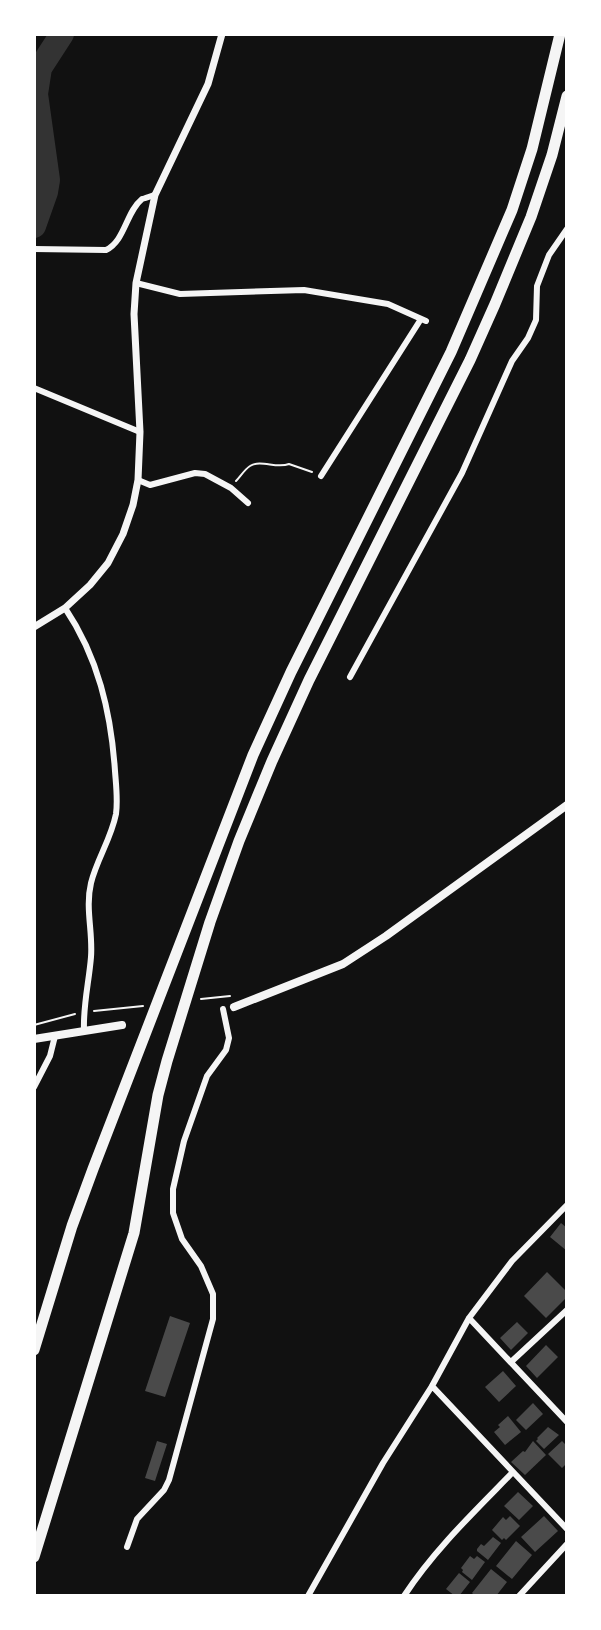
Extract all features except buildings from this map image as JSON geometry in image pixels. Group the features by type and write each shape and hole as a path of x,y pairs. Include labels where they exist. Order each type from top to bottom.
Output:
{"highway":[{"path":"34,1350 72,1226 253,755 291,672 451,352 512,210 532,149 560,34"},
{"path":"34,1557 134,1233 158,1095 167,1061 234,855 309,680 464,373 495,304 531,217 552,155 567,96"},
{"path":"34,1550 42,1532"}],"main road":[{"path":"234,1007 343,964 567,805"},
{"path":"34,1039 122,1025"}],"street":[{"path":"34,627 65,608 90,585 108,563 123,534 138,480 140,432 134,314 136,283 155,195 208,84 222,34"},
{"path":"34,249 106,250 113,246 143,199 155,195"},
{"path":"350,677 462,473 512,361 528,338 536,320 537,286 549,255 567,229"},
{"path":"136,283 180,294 304,290 388,304 424,320 321,476"},
{"path":"502,356 512,361"},
{"path":"34,388 140,432"},
{"path":"138,480 150,485 195,473 205,474 231,488 248,503"},
{"path":"65,608 81,632 100,676 114,749 117,791 113,827 96,867 88,901 91,955 83,1012 84,1030"},
{"path":"127,1547 137,1519 164,1490 169,1480 213,1319 213,1294 201,1266 182,1239 173,1213 173,1189 184,1141 207,1076 226,1050 229,1038 223,1009"},
{"path":"34,1087 50,1056 55,1035"},
{"path":"308,1596 469,1318 512,1261 567,1205"},
{"path":"511,1362 567,1310"},
{"path":"469,1318 567,1422"},
{"path":"432,1386 567,1529"},
{"path":"559,1413 567,1405"},
{"path":"404,1596 447,1540 513,1472"},
{"path":"519,1596 567,1544"}],"path":[{"path":"231,488 250,466 259,463 281,467 289,464 321,476"},
{"path":"189,1000 236,995"},
{"path":"34,1025 83,1012 143,1006"}],"waterway":[{"path":"34,226 48,180 36,94 40,68 62,34"}]}
